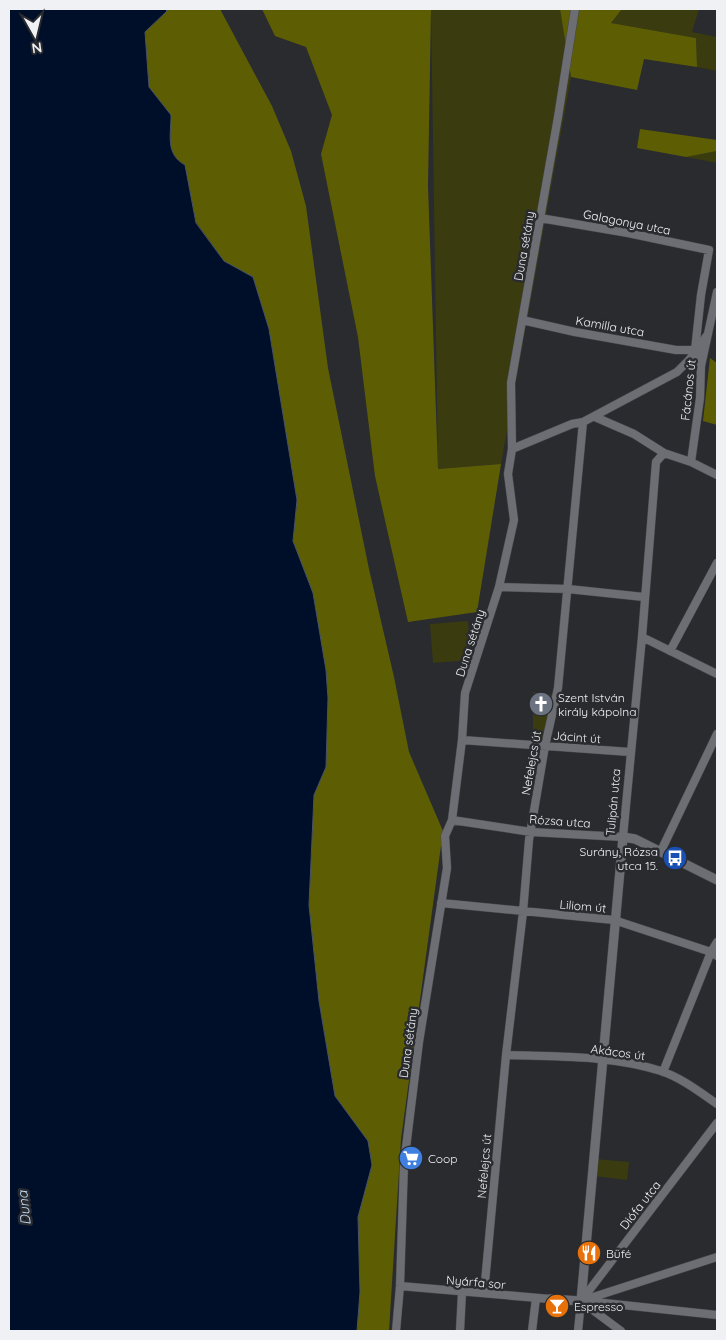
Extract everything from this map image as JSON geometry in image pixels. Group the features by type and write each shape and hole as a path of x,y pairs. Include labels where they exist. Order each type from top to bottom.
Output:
{"street":[{"name":"Duna sétány","path":"396,1331 400,1286 404,1164 419,1042 447,868 445,836 452,820 466,693 500,587 514,520 508,474 512,449 511,383 575,9"},
{"name":"Galagonya utca","path":"540,218 619,231 709,250 701,295 695,350"},
{"name":"Fácános út","path":"691,462 700,398 701,366 717,292"},
{"name":"Kamilla utca","path":"522,320 575,332 676,350 695,350"},
{"path":"512,449 572,424 595,417 677,372 689,360 708,334"},
{"path":"695,350 701,366"},
{"path":"595,417 634,434 664,453 691,462 717,475"},
{"name":"Nefelejcs út","path":"484,1294 506,1055 531,832 544,746 558,688 583,422"},
{"name":"Tulipán utca","path":"581,1300 614,920 642,637 656,462 664,453"},
{"path":"670,651 717,563"},
{"path":"500,587 568,589 644,597"},
{"path":"642,637 717,674"},
{"path":"661,852 717,734"},
{"name":"Jácint út","path":"462,740 630,752"},
{"name":"Rózsa utca","path":"452,820 531,832 634,839 717,880"},
{"name":"Liliom út","path":"441,903 614,920 714,954"},
{"path":"663,1072 714,954 717,942"},
{"name":"Akácos út","path":"506,1055 602,1060 636,1064 663,1072 717,1104"},
{"name":"Diófa utca","path":"581,1300 717,1123"},
{"path":"581,1300 717,1257"},
{"name":"Nyárfa sor","path":"400,1286 550,1299"},
{"path":"460,1331 462,1292"},
{"path":"532,1331 536,1298"},
{"path":"550,1299 581,1300 717,1315"},
{"path":"578,1331 581,1300"},
{"path":"581,1300 621,1331"}],"shaded area":[{"path":"165,9 220,9 272,106 291,151 306,206 328,368 409,752 443,831 401,1139 389,1331 357,1331 360,1292 358,1217 372,1165 368,1141 335,1096 319,1001 309,905 314,795 326,767 328,698 326,670 313,593 293,541 297,500 269,329 253,277 224,261 196,222 185,165 174,155 170,143 171,115 149,87 145,32 166,12"},
{"path":"262,9 431,9 428,186 438,469 501,464 477,612 408,622 375,476 358,337 321,154 332,115 306,47 275,36"},
{"path":"431,9 560,9 571,77 501,464 438,469"},
{"path":"560,9 622,9 611,23 696,38 697,67 644,59 637,90 571,77"},
{"path":"622,9 699,9 692,32 717,37 717,71 697,67 696,38 611,23"},
{"path":"640,129 717,140 717,151 686,157 637,148"},
{"path":"717,151 717,163 686,157"},
{"path":"710,358 717,363 717,425 703,421"},
{"path":"468,621 471,660 433,663 430,624"},
{"path":"533,692 554,695 543,745 533,744"},
{"path":"596,1159 629,1162 627,1180 594,1176"}],"water":[{"name":"Duna","path":"9,9 165,9 167,11 145,32 149,87 171,115 170,143 174,155 185,165 196,223 224,261 253,277 269,329 297,500 293,541 313,593 326,670 328,698 326,767 314,795 309,905 319,1001 335,1096 368,1141 372,1165 358,1217 360,1292 357,1331 9,1331"}],"place":[{"name":"Szent István király kápolna","path":"541,704"},
{"name":"Surány, Rózsa utca 15.","path":"675,858"},
{"name":"Coop","path":"411,1158"},
{"name":"Büfé","path":"589,1253"},
{"name":"Espresso","path":"557,1306"}]}
